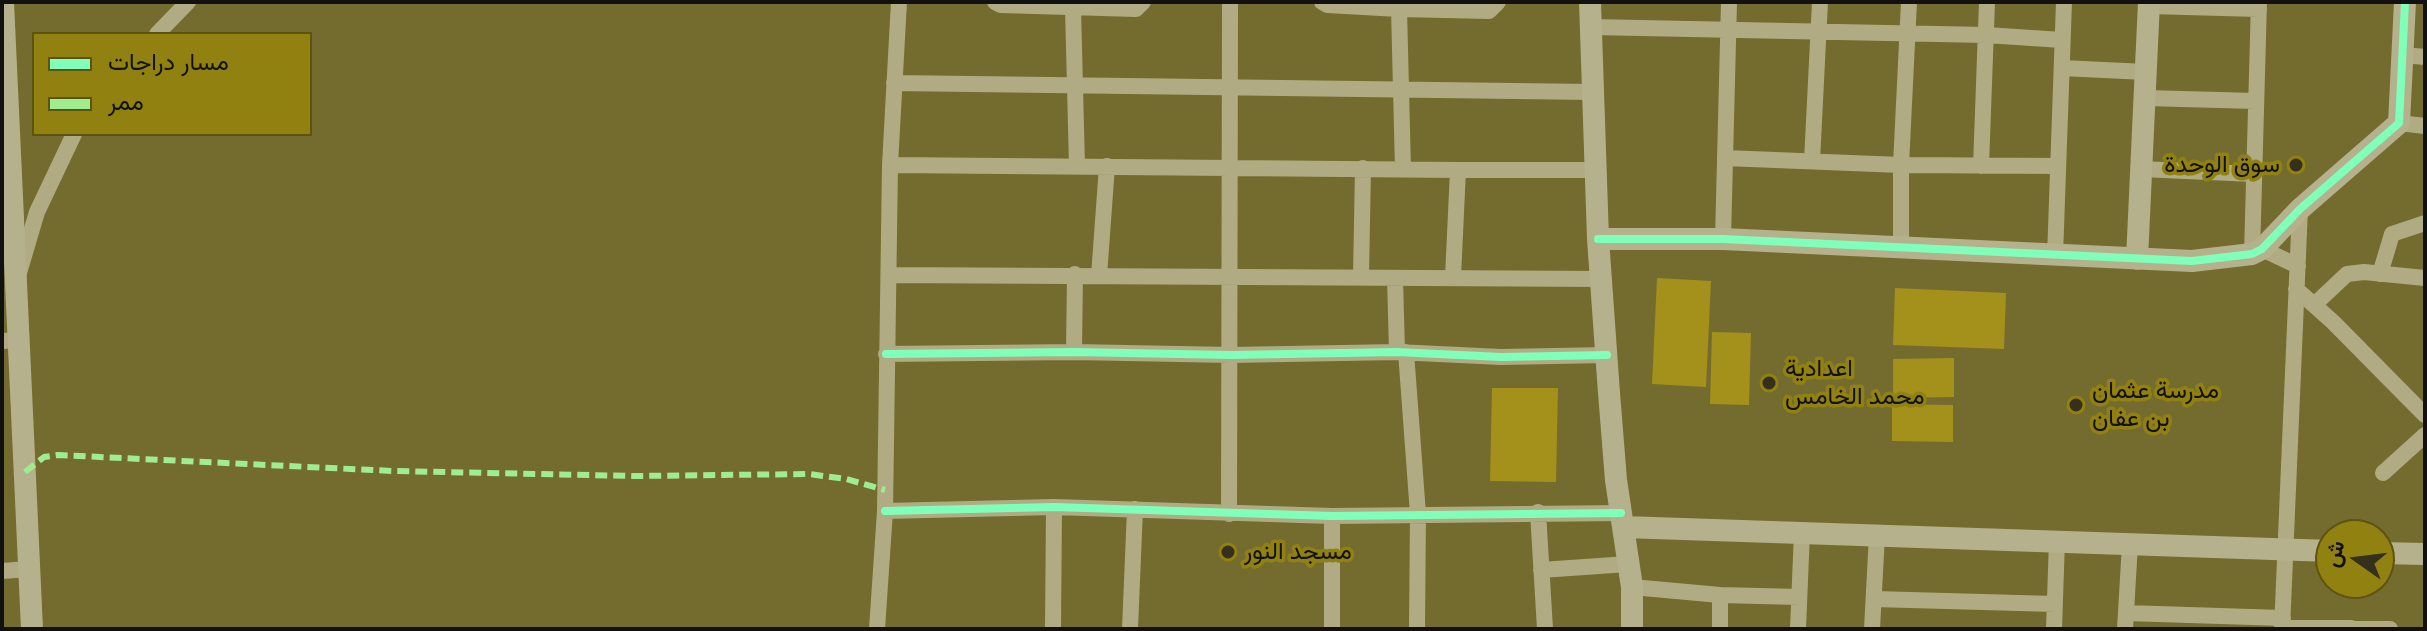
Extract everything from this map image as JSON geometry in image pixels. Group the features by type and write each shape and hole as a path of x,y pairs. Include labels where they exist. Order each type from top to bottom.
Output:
{"street":[{"path":"3,2 17,282"},
{"path":"159,32 188,2"},
{"path":"877,629 885,511 890,165 899,2"},
{"path":"995,2 1001,5 1136,9 1143,2"},
{"path":"1229,514 1230,2"},
{"path":"1322,2 1327,5 1399,9 1489,11 1498,2"},
{"path":"1590,2 1598,239 1612,447 1632,587 1632,629"},
{"path":"1723,239 1729,2"},
{"path":"1812,161 1820,2"},
{"path":"1901,247 1901,165 1909,2"},
{"path":"1981,166 1987,2"},
{"path":"2055,257 2064,2"},
{"path":"2257,252 2300,209 2399,123 2414,56 2405,2"},
{"path":"2137,259 2149,4 2259,5 2254,174 2257,252"},
{"path":"1073,8 1077,166"},
{"path":"1399,9 1403,169"},
{"path":"1591,27 1986,35 2062,40"},
{"path":"2062,68 2146,72"},
{"path":"894,83 1592,92"},
{"path":"2145,98 2256,101"},
{"path":"2399,123 2425,126"},
{"path":"32,629 10,310 37,212 73,136"},
{"path":"1725,158 1901,165 2058,166"},
{"path":"890,165 1596,170"},
{"path":"1099,276 1107,166"},
{"path":"1361,276 1363,168"},
{"path":"2141,169 2254,174"},
{"path":"1453,277 1458,170"},
{"path":"2282,625 2300,209"},
{"path":"2380,274 2392,234 2425,223"},
{"path":"1598,239 1723,239 2055,257 2192,261 2257,252 2298,266"},
{"path":"1074,352 1075,274"},
{"path":"2314,305 2347,274 2425,278"},
{"path":"890,275 1601,279"},
{"path":"1395,278 1418,514 1417,629"},
{"path":"2296,289 2425,415"},
{"path":"886,354 1402,352 1501,357 1607,355"},
{"path":"2383,473 2425,435"},
{"path":"885,511 1054,507 1332,516 1538,512 1802,532 2315,550"},
{"path":"1053,629 1054,507"},
{"path":"1130,629 1135,509"},
{"path":"1538,512 1545,629"},
{"path":"1332,516 1332,629"},
{"path":"1798,629 1802,532"},
{"path":"1872,629 1877,535"},
{"path":"2054,629 2057,540"},
{"path":"2130,544 2126,621 2390,629"},
{"path":"2395,553 2425,554"},
{"path":"1541,570 1628,564"},
{"path":"2,571 29,569"},
{"path":"1632,587 1720,595 1799,597"},
{"path":"1720,595 1720,629"},
{"path":"1874,599 2055,604"}],"shaded area":[{"path":"1657,278 1711,281 1706,387 1652,384"},
{"path":"1895,288 2006,293 2004,349 1893,345"},
{"path":"1712,332 1751,333 1749,405 1710,404"},
{"path":"1954,358 1954,397 1893,398 1893,359"},
{"path":"1492,388 1558,388 1556,482 1490,481"},
{"path":"1892,404 1953,405 1953,442 1892,441"}],"marked path":[{"path":"25,472 44,457 58,455 393,471 635,476 809,474 846,479 885,490"}],"cycle path":[{"path":"1598,239 1723,239 2192,261 2252,254 2262,249 2300,209 2399,123 2405,2"},
{"path":"886,354 1397,352 1501,357 1607,355"},
{"path":"885,511 1054,507 1332,516 1621,513"}],"place":[{"name":"سوق الوحدة","path":"2296,165"},
{"name":"اعدادية محمد الخامس","path":"1769,383"},
{"name":"مدرسة عثمان بن عفان","path":"2076,405"},
{"name":"مسجد النور","path":"1228,552"}]}
